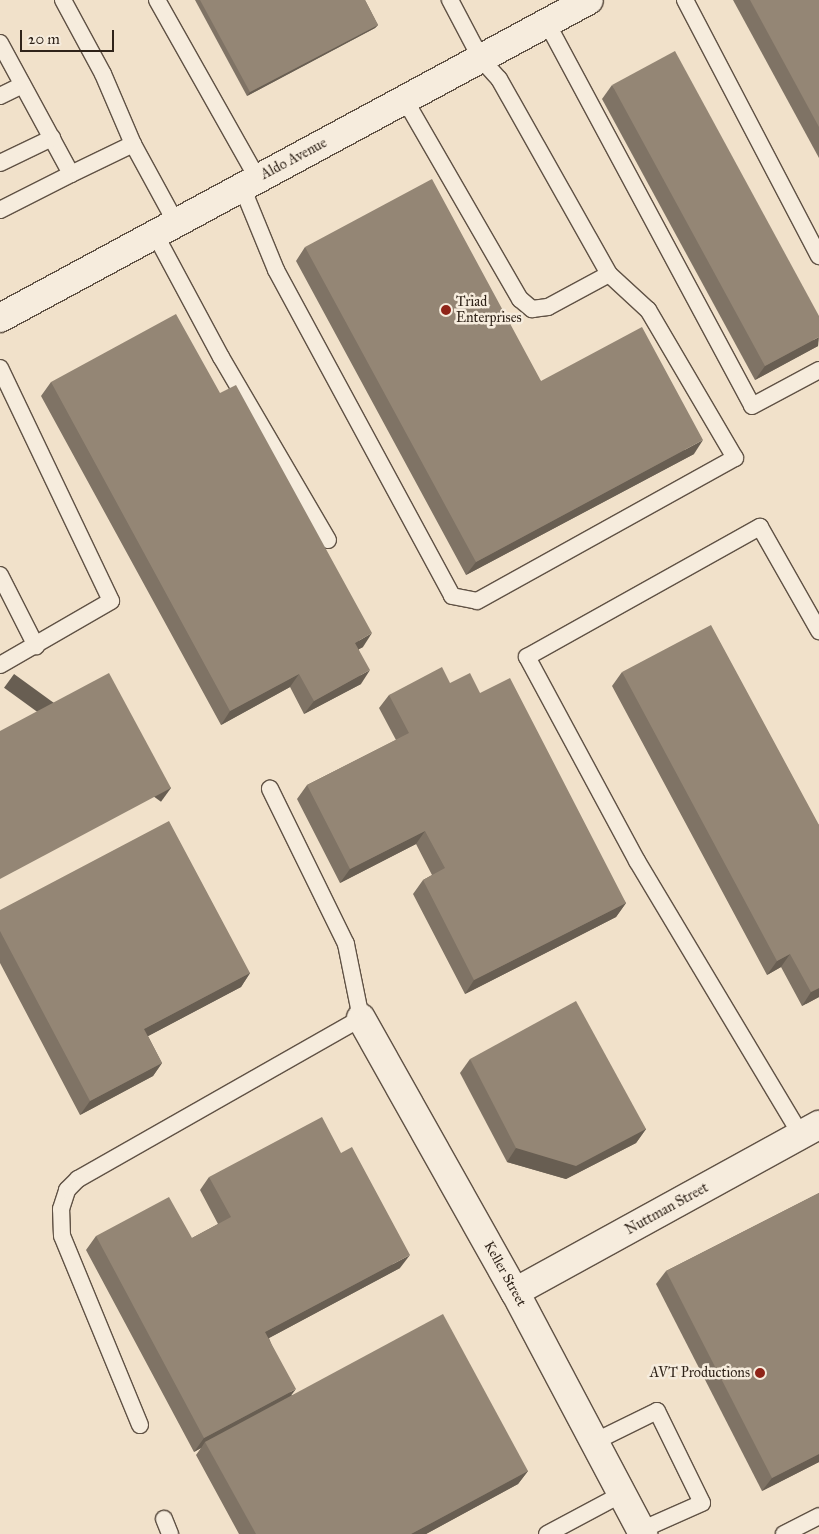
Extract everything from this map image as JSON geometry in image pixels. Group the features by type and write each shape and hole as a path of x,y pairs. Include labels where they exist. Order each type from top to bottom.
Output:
{"street":[{"name":"Aldo Avenue","path":"0,318 589,0"},
{"name":"Keller Street","path":"361,1018 515,1292 642,1532"},
{"name":"Nuttman Street","path":"515,1292 810,1130"}],"lane":[{"path":"63,0 103,74 166,229 221,357 328,540"},
{"path":"157,0 250,183 276,270 452,596 477,600 734,458 648,310 609,274 499,79 481,59 450,0"},
{"path":"685,0 819,256"},
{"path":"547,23 752,406 819,370"},
{"path":"0,43 71,174"},
{"path":"0,96 23,86"},
{"path":"405,100 520,299 532,309 548,307 609,274"},
{"path":"0,163 52,138"},
{"path":"0,210 133,144"},
{"path":"0,368 110,601 36,646 0,665"},
{"path":"810,1130 637,861 526,658 760,527 819,631"},
{"path":"0,575 36,646"},
{"path":"140,1425 62,1236 61,1209 67,1190 78,1179 361,1018 346,944 270,789"},
{"path":"594,1442 657,1411 702,1503 642,1532"},
{"path":"548,1534 622,1494"},
{"path":"784,1534 819,1516"}],"building":[{"path":"200,0 365,0 378,25 250,92"},
{"path":"750,0 819,0 819,127"},
{"path":"675,51 819,316 819,337 765,366 612,85"},
{"path":"432,179 541,381 642,327 703,440 476,562 305,247"},
{"path":"176,314 220,393 236,385 372,633 355,643 370,670 314,701 299,674 230,711 51,382"},
{"path":"711,625 819,825 819,988 811,992 790,954 777,961 622,672"},
{"path":"442,667 450,683 470,673 480,693 510,678 626,903 474,980 423,880 445,868 425,831 350,869 307,785 409,733 389,695"},
{"path":"109,673 171,788 0,879 0,731"},
{"path":"169,821 250,973 144,1029 162,1063 90,1101 0,931 0,910"},
{"path":"576,1001 646,1129 576,1166 516,1148 470,1059"},
{"path":"322,1117 341,1153 352,1147 410,1255 265,1332 296,1389 204,1438 96,1236 169,1197 192,1238 231,1217 209,1177"},
{"name":"AVT Productions","path":"819,1193 819,1454 772,1478 666,1271"},
{"path":"443,1314 528,1471 411,1534 256,1534 205,1442"}],"place":[{"name":"Triad Enterprises","path":"446,310"},
{"name":"AVT Productions","path":"760,1373"}]}
